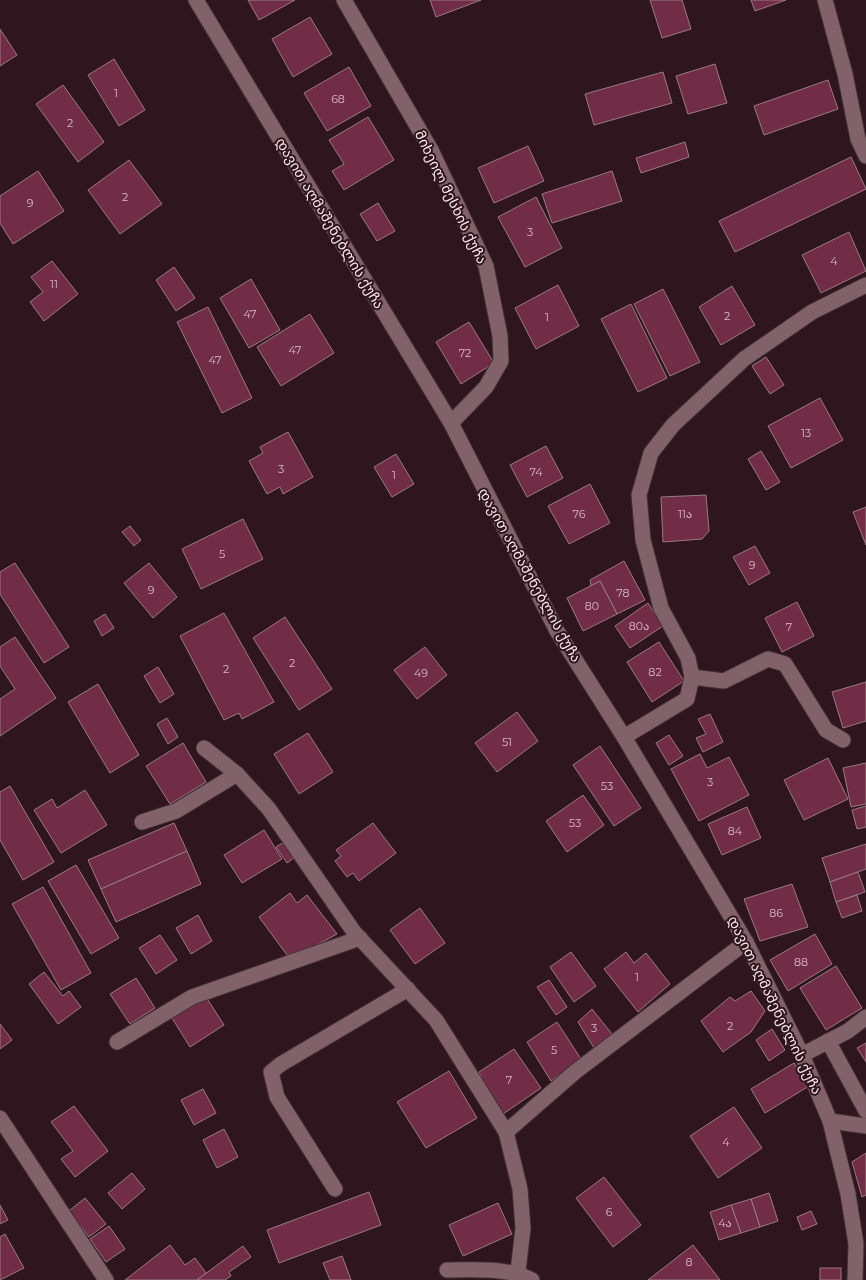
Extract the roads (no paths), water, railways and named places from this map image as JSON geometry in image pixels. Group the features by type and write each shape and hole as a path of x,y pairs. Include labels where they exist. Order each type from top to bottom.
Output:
{"street":[{"name":"დავით აღმაშენებლის ქუჩა","path":"196,0 451,423 557,631 624,737 746,942 802,1055 830,1121 850,1202 856,1244 854,1280"},
{"name":"მიხეილ მესხის ქუჩა","path":"344,0 431,150 486,266 500,336 500,361 486,386 451,423"},
{"path":"825,0 845,74 858,139 866,156"},
{"path":"624,737 687,699 692,677 688,658 661,608 643,540 639,495 651,454 673,425 744,359 812,312 866,285"},
{"path":"692,677 724,681 768,659 786,664 826,730 843,740"},
{"path":"204,748 237,774 269,809 360,938 436,1020 506,1132 520,1189 523,1228 523,1278 488,1270 448,1270"},
{"path":"142,822 176,811 237,774"},
{"path":"117,1042 192,997 222,989 360,938"},
{"path":"506,1132 575,1072 746,942"},
{"path":"335,1188 277,1097 271,1072 280,1064 408,989"},
{"path":"802,1055 848,1031 866,1017"},
{"path":"828,1041 866,1111"},
{"path":"0,1118 106,1280"},
{"path":"830,1121 866,1126"}]}
